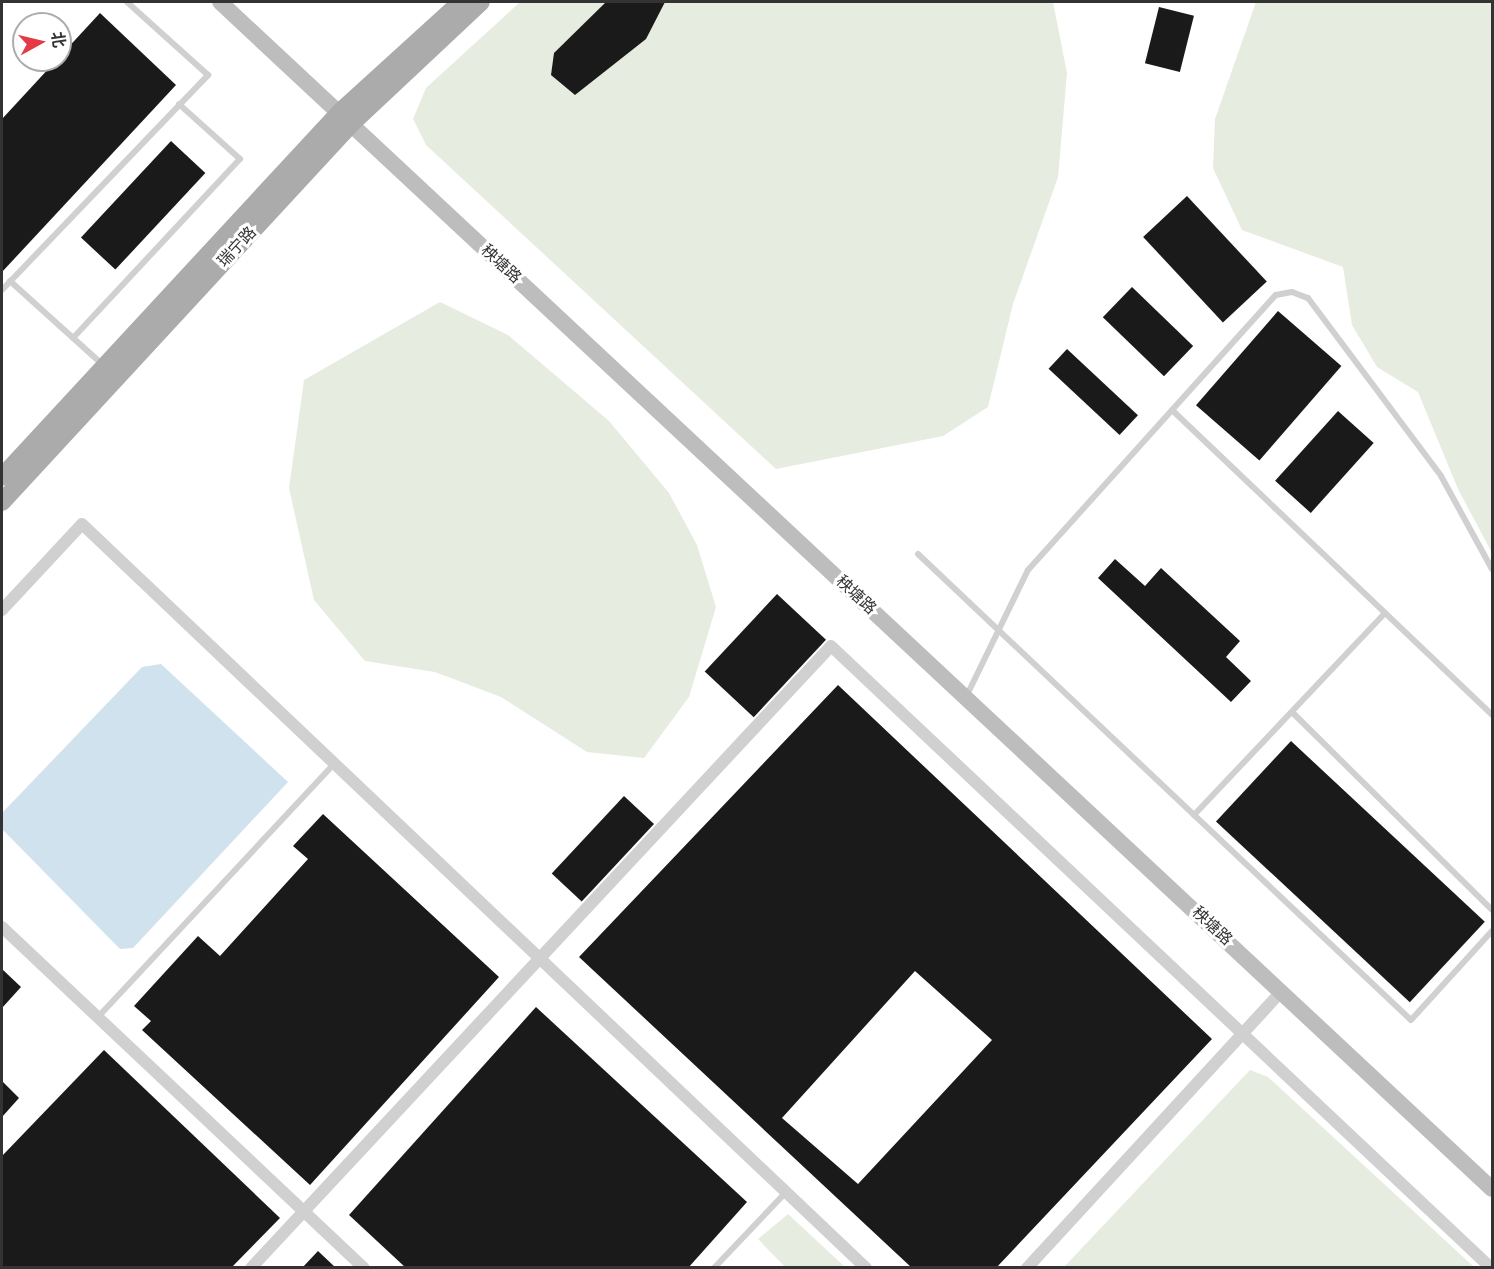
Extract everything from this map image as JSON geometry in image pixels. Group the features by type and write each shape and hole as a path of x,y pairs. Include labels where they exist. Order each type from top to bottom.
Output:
{"main road":[{"name":"秧塘路","path":"220,2 1492,1189"},
{"name":"瑞宁路","path":"2,502 111,372 345,119 461,2"},
{"name":"瑞宁路","path":"345,119 481,2"},
{"name":"瑞宁路","path":"2,477 111,372"}],"street":[{"path":"2,610 82,524 866,1268"},
{"path":"251,1268 831,646 1491,1268"},
{"path":"2,927 364,1268"},
{"path":"1027,1268 1281,992"}],"lane":[{"path":"2,290 208,75 127,2"},
{"path":"73,338 240,159 179,104"},
{"path":"10,281 111,372"},
{"path":"966,697 1000,632 1028,570 1276,296 1292,292 1308,298 1441,476 1492,569"},
{"path":"1172,410 1492,715"},
{"path":"918,554 1411,1020 1492,931"},
{"path":"1194,815 1385,613"},
{"path":"1292,712 1492,910"},
{"path":"98,1017 334,764"},
{"path":"714,1268 786,1192"}],"shaded area":[{"path":"520,2 1053,2 1067,73 1058,177 1013,304 988,407 943,436 776,469 426,145 413,119 426,88"},
{"path":"1256,2 1492,2 1492,553 1458,489 1418,392 1377,367 1352,325 1343,267 1242,230 1213,168 1215,119"},
{"path":"440,302 508,335 609,421 669,493 697,545 716,607 689,697 644,758 587,752 501,697 435,672 365,661 314,600 289,488 304,380"},
{"path":"1250,1070 1268,1077 1474,1267 1064,1267"},
{"path":"788,1214 845,1267 785,1267 758,1239"}],"water":[{"path":"161,664 288,782 133,948 120,949 2,829 2,813 142,667"}],"building":[{"path":"606,2 665,2 646,39 575,95 551,75 554,53"},
{"path":"1159,7 1194,16 1180,72 1145,63"},
{"path":"100,13 176,85 2,272 2,119 45,72 72,72 72,43"},
{"path":"171,141 205,173 115,270 81,238"},
{"path":"1187,196 1267,282 1223,322 1143,237"},
{"path":"1132,287 1193,346 1164,376 1103,317"},
{"path":"1278,311 1341,366 1259,460 1196,405"},
{"path":"1067,349 1138,415 1120,435 1049,369"},
{"path":"1338,411 1374,443 1311,513 1275,481"},
{"path":"1115,559 1145,586 1161,568 1240,641 1226,657 1251,681 1231,702 1098,578"},
{"path":"777,594 826,640 754,717 705,672"},
{"path":"838,685 1212,1039 996,1268 912,1268 579,957","holes":["915,971 992,1040 858,1184 782,1118"]},
{"path":"1291,741 1485,922 1410,1002 1216,821"},
{"path":"624,796 654,824 582,901 552,874"},
{"path":"323,814 499,977 310,1185 142,1030 151,1021 134,1006 198,936 220,956 308,859 293,846"},
{"path":"2,969 21,987 2,1008"},
{"path":"536,1007 747,1202 688,1268 406,1268 349,1215"},
{"path":"104,1050 280,1218 231,1268 2,1268 2,1156"},
{"path":"2,1081 19,1098 2,1117"},
{"path":"318,1251 336,1268 302,1268"}]}
